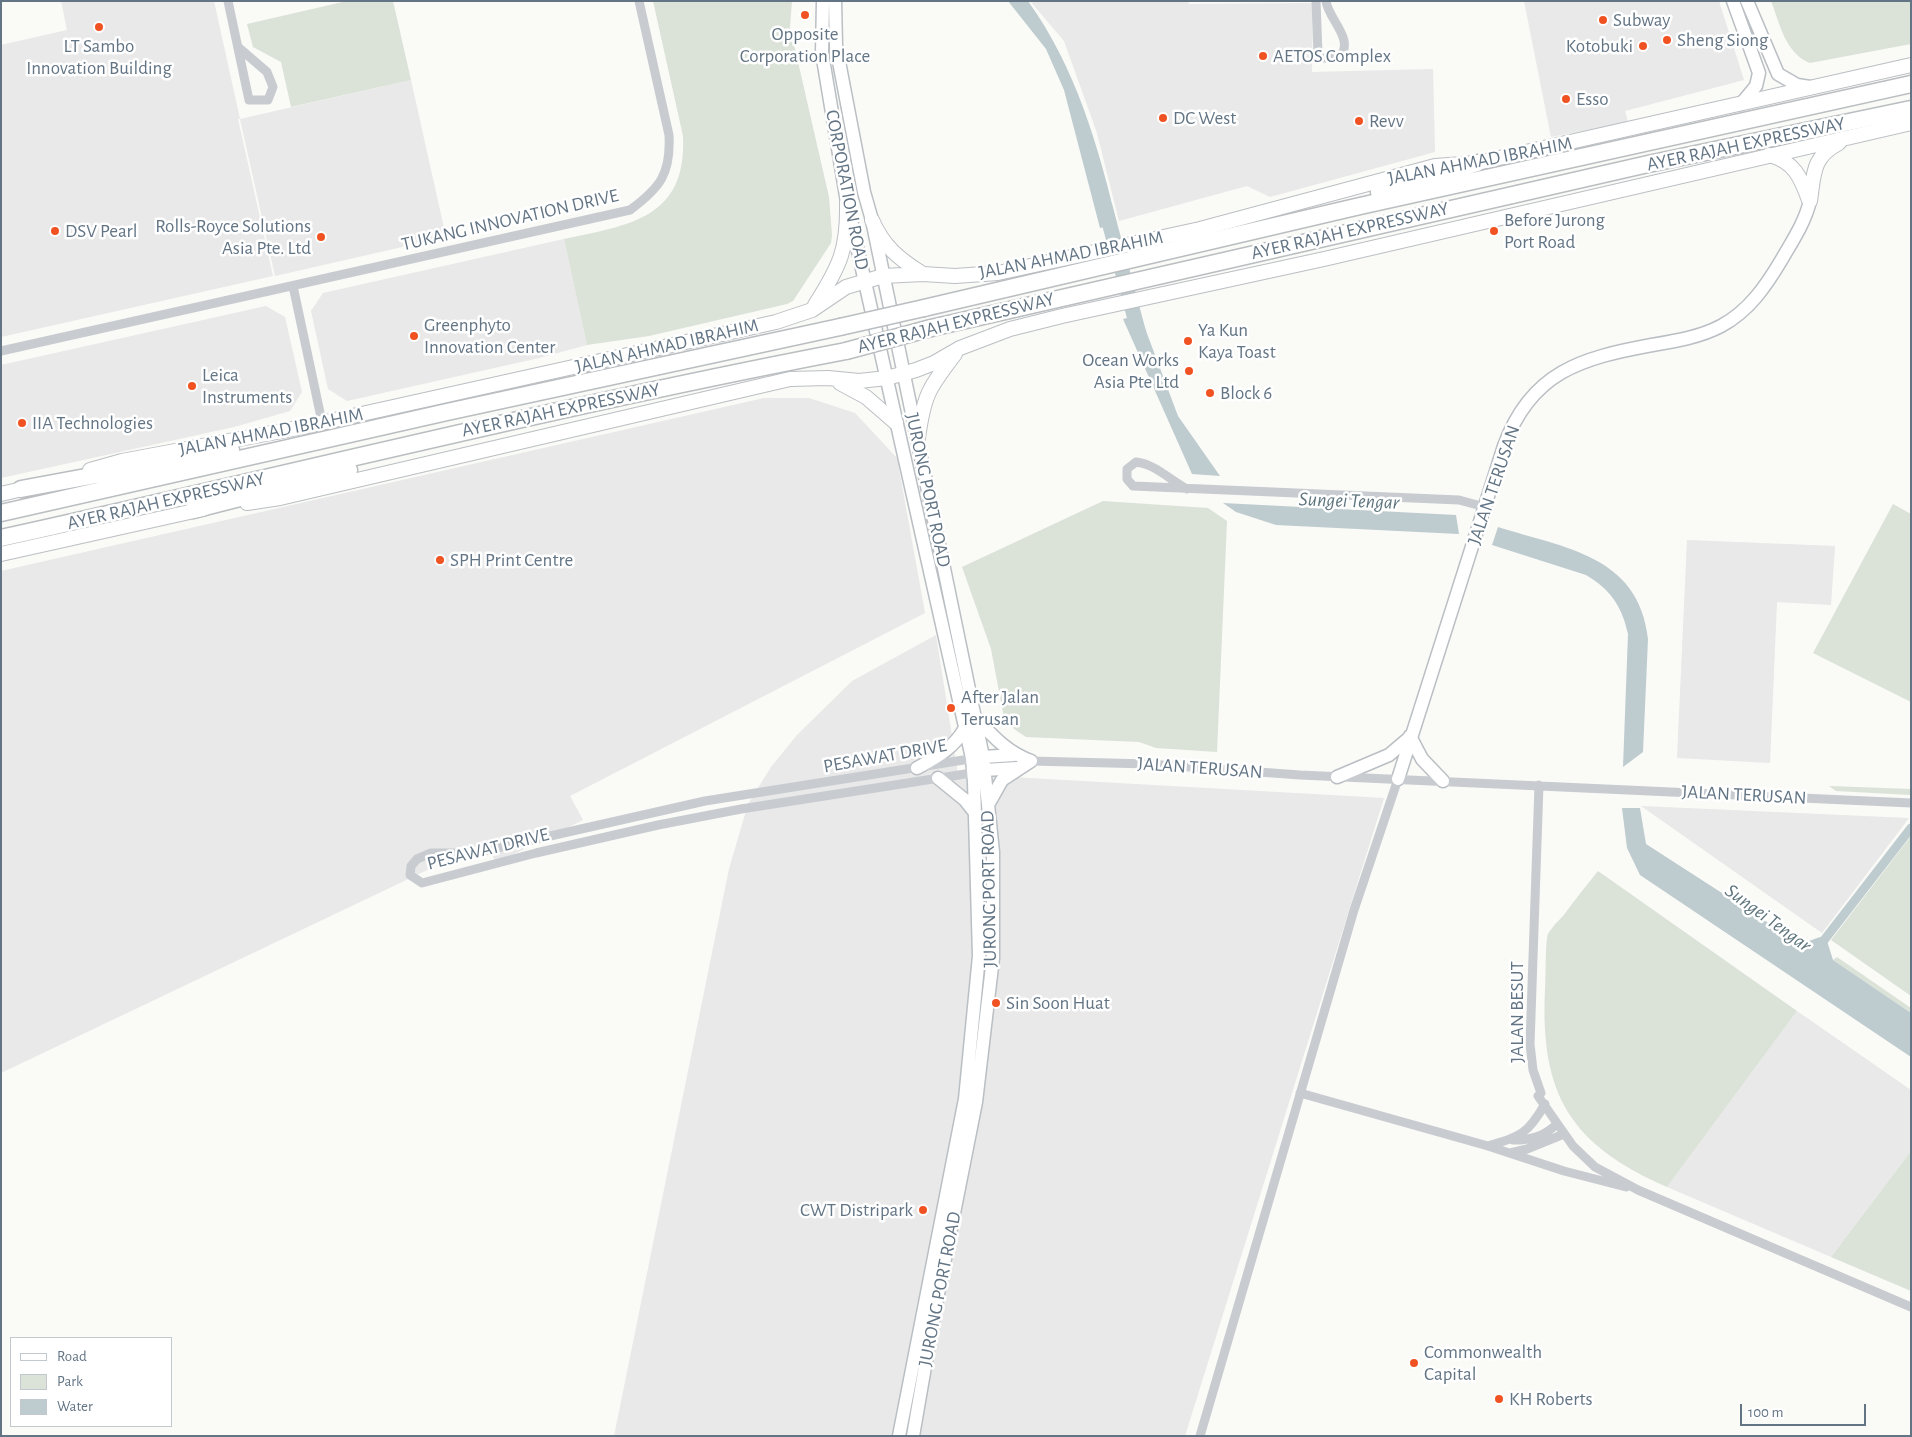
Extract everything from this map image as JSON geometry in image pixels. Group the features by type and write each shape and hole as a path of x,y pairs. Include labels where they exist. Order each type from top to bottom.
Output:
{"highway":[{"name":"AYER RAJAH EXPRESSWAY","path":"1,513 366,430 924,308 1098,259 1345,210 1911,84"},
{"name":"AYER RAJAH EXPRESSWAY","path":"1,538 390,450 475,428 741,371 846,351 931,328 1135,280 1648,164 1911,109"},
{"path":"1345,210 1354,200 1476,163"},
{"path":"21,489 262,444 366,430"},
{"path":"193,510 362,466 380,460 390,450"}],"main road":[{"name":"CORPORATION ROAD","path":"823,1 822,53 847,202 887,378"},
{"name":"CORPORATION ROAD","path":"835,1 836,46 864,192 872,220 903,374"},
{"path":"1733,1 1759,73 1756,86 1741,104"},
{"path":"1747,1 1778,74 1797,85 1814,88"},
{"name":"JALAN AHMAD IBRAHIM","path":"1130,252 1200,229 1435,166 1476,163 1911,65"},
{"path":"1,554 193,510 280,498 790,379 828,378 859,382 887,378 934,363 960,348 1010,329 1324,259 1911,123"},
{"path":"1810,201 1816,165 1820,156 1830,147 1851,137"},
{"path":"1769,155 1781,158 1791,164 1804,185 1810,201"},
{"name":"JALAN TERUSAN","path":"1398,779 1410,736 1511,428 1543,386 1567,367 1602,354 1699,336 1738,315 1756,298 1769,281 1807,214 1810,201"},
{"path":"812,310 835,275 840,262 848,232 847,202"},
{"path":"872,220 878,234 892,253 922,274"},
{"name":"JALAN AHMAD IBRAHIM","path":"1,494 122,461 322,422 776,322 812,310 846,287 882,276 922,274 955,276 998,273 1098,259"},
{"path":"918,438 922,406 928,390 960,348"},
{"name":"JURONG PORT ROAD","path":"903,374 918,438 974,716 977,758 979,772 989,803 993,852 993,958 976,1102 935,1309 913,1436"},
{"path":"828,378 863,395 896,422"},
{"name":"JURONG PORT ROAD","path":"887,378 965,728 977,758"},
{"path":"974,716 994,739 1025,765"},
{"path":"918,768 942,754 960,738 965,728"},
{"path":"1337,776 1390,755 1410,736 1422,760 1443,781"},
{"path":"977,758 1014,755"},
{"path":"979,772 1025,765"},
{"path":"989,803 1002,780 1025,765"},
{"name":"JURONG PORT ROAD","path":"898,1436 965,1099 980,956 976,814 979,772"},
{"path":"938,778 965,800 976,814"}],"street":[{"path":"228,1 249,100 268,100 273,86 267,72 238,47"},
{"name":"TUKANG INNOVATION DRIVE","path":"1,352 630,210 653,193 666,173 670,155 669,135 640,1"},
{"path":"1316,1 1318,54 1322,58 1339,58 1343,52 1343,34 1330,16 1326,1"},
{"path":"293,286 322,422"},
{"path":"1187,489 1170,480 1147,463 1136,462 1127,469 1127,478 1133,486 1187,489 1459,500 1485,508"},
{"name":"PESAWAT DRIVE","path":"977,758 705,801 474,853 431,853 417,859 411,866 410,875 422,882 658,825 741,809 979,772"},
{"name":"JALAN TERUSAN","path":"1025,765 1149,764 1398,779 1894,802 1911,801"},
{"path":"1200,1436 1354,910 1398,779"},
{"name":"JALAN BESUT","path":"1539,785 1530,1044 1533,1070 1540,1093 1538,1096 1564,1134 1595,1166 1638,1190 1911,1307"},
{"name":"JALAN BESUT","path":"1300,1093 1488,1146 1564,1171 1638,1190"},
{"path":"1488,1146 1523,1134 1533,1124 1545,1104"},
{"path":"1510,1140 1529,1140 1540,1137 1557,1124"},
{"path":"1509,1153 1526,1149 1564,1134"}],"shaded area":[{"path":"61,1 214,1 273,276 1,337 1,45 67,30"},
{"path":"1030,1 1188,1 1189,4 1313,3 1312,72 1433,69 1435,152 1270,197 1247,186 1119,221 1097,133 1064,41"},
{"path":"1524,1 1719,1 1744,80 1625,111 1628,122 1551,137"},
{"path":"411,80 446,237 275,276 240,119"},
{"path":"564,239 587,345 539,358 347,401 328,389 311,311 323,293"},
{"path":"266,306 285,317 302,392 290,411 234,427 1,478 1,365"},
{"path":"764,398 809,398 855,413 897,458 925,613 570,796 583,820 496,863 486,842 1,1073 1,571"},
{"path":"1687,540 1835,546 1831,605 1777,602 1770,763 1677,758"},
{"path":"936,635 958,774 1384,798 1185,1436 614,1436 729,869 748,804 771,767 797,735 852,681"},
{"path":"1641,806 1909,818 1822,933"},
{"path":"1797,1011 1911,1090 1911,1151 1831,1257 1667,1187"}],"green space":[{"path":"347,1 393,1 411,80 291,107 281,62 253,47 247,24"},
{"path":"653,1 792,1 790,27 829,197 831,243 793,301 787,304 649,336 587,345 564,239 611,229 649,213 664,201 675,185 682,164 683,136"},
{"path":"1771,1 1911,1 1911,44 1810,63 1789,45 1784,37"},
{"path":"1103,501 1208,508 1227,521 1217,752 1156,748 1139,742 1026,737 1014,729 1004,718 991,649 962,567"},
{"path":"1893,504 1911,514 1911,702 1813,653"},
{"path":"1829,786 1911,789 1911,795 1836,791"},
{"path":"1911,836 1911,996 1831,940"},
{"path":"1598,871 1797,1011 1667,1187 1634,1171 1607,1153 1585,1134 1568,1112 1556,1087 1548,1059 1545,1027 1545,990 1548,934"},
{"path":"1837,957 1911,1008 1911,1013 1833,960"},
{"path":"1911,1151 1911,1291 1831,1257"}],"water":[{"path":"1008,1 1028,1 1059,53 1072,80 1093,136 1117,224 1100,228 1064,90 1046,49"},
{"path":"1140,315 1178,416 1220,476 1192,474 1123,319"},
{"path":"1223,503 1456,515 1459,534 1276,525 1236,512"},
{"path":"1498,527 1572,550 1594,559 1614,572 1630,589 1642,611 1648,639 1643,752 1623,767 1628,634 1614,599 1602,586 1586,575 1492,545"},
{"path":"1622,808 1640,808 1646,844 1801,944 1820,937 1827,941 1833,960 1911,1013 1911,1057 1640,875 1627,848"}],"waterway":[{"path":"1105,207 1139,334"},
{"name":"Sungei Tengar","path":"1818,948 1911,828"}],"place":[{"name":"Opposite Corporation Place","path":"805,15"},
{"name":"Subway","path":"1603,20"},
{"name":"LT Sambo Innovation Building","path":"99,27"},
{"name":"Sheng Siong","path":"1667,40"},
{"name":"Kotobuki","path":"1643,46"},
{"name":"AETOS Complex","path":"1263,56"},
{"name":"Esso","path":"1566,99"},
{"name":"DC West","path":"1163,118"},
{"name":"Revv","path":"1359,121"},
{"name":"DSV Pearl","path":"55,231"},
{"name":"Before Jurong Port Road","path":"1494,231"},
{"name":"Rolls-Royce Solutions Asia Pte. Ltd","path":"321,237"},
{"name":"Greenphyto Innovation Center","path":"414,336"},
{"name":"Ya Kun Kaya Toast","path":"1188,341"},
{"name":"Ocean Works Asia Pte Ltd","path":"1189,371"},
{"name":"Leica Instruments","path":"192,386"},
{"name":"Block 6","path":"1210,393"},
{"name":"IIA Technologies","path":"22,423"},
{"name":"SPH Print Centre","path":"440,560"},
{"name":"After Jalan Terusan","path":"951,708"},
{"name":"Sin Soon Huat","path":"996,1003"},
{"name":"CWT Distripark","path":"923,1210"},
{"name":"Commonwealth Capital","path":"1414,1363"},
{"name":"KH Roberts","path":"1499,1399"}]}
